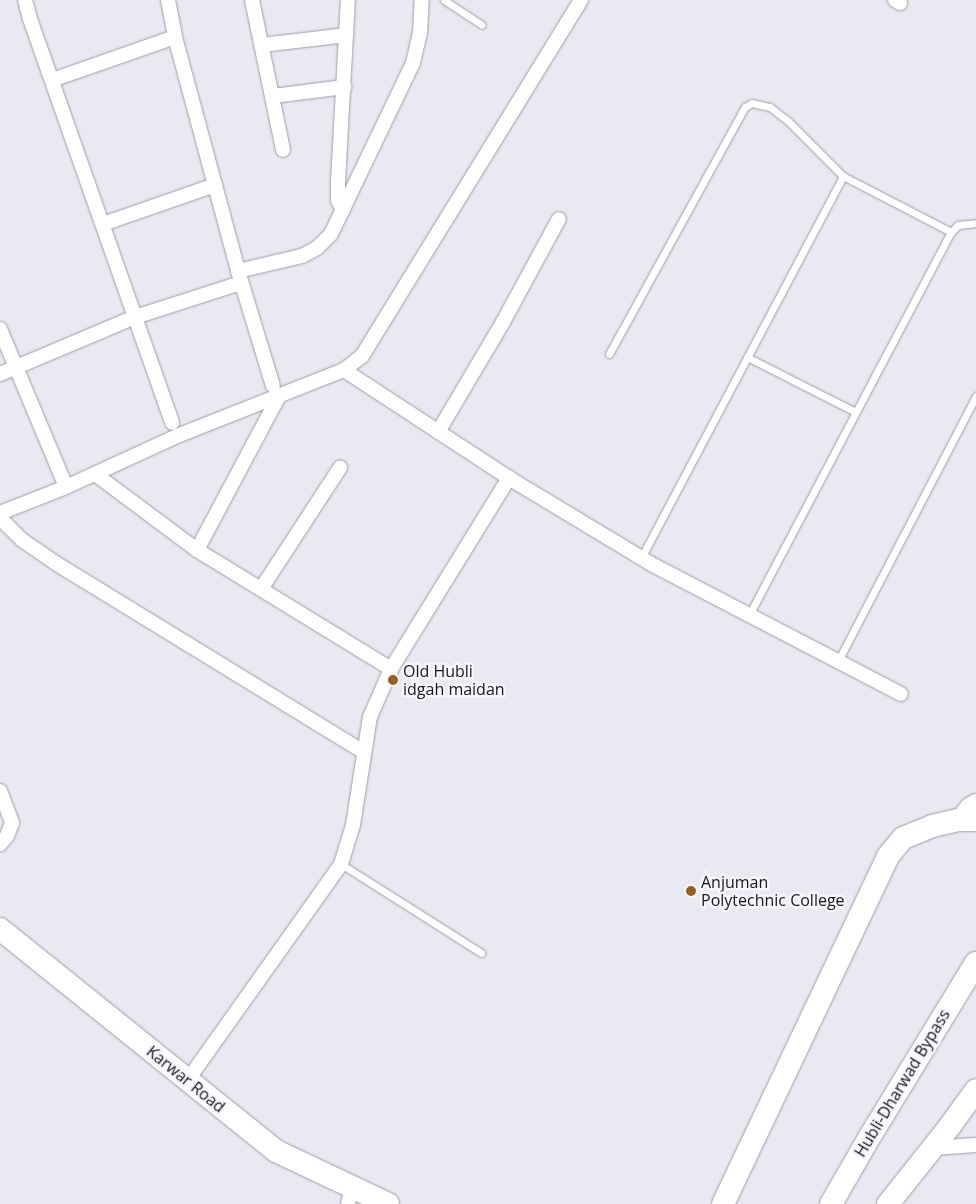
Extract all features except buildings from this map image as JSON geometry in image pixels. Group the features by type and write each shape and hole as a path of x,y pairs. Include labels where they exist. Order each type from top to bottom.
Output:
{"highway":[{"path":"723,1204 888,856 903,838 932,826 970,823"},
{"name":"Karwar Road","path":"0,929 276,1151 350,1196 388,1204"},
{"name":"Hubli-Dharwad Bypass","path":"831,1204 868,1138 976,964"},
{"path":"888,1204 976,1090"}],"street":[{"path":"26,0 30,18 172,424"},
{"path":"168,0 175,37 239,277 276,391 197,550"},
{"path":"254,0 283,150"},
{"path":"343,210 338,200 338,182 348,0"},
{"path":"0,374 135,317 239,277 302,256 317,248 331,234 413,63 420,33 422,0"},
{"path":"0,513 66,487 276,391 344,370 362,356 582,0"},
{"path":"262,45 346,35"},
{"path":"52,80 175,37"},
{"path":"273,96 344,88"},
{"path":"102,224 215,185"},
{"path":"438,432 503,322 559,219"},
{"path":"0,329 66,487"},
{"path":"344,370 509,478 641,558 901,694"},
{"path":"261,589 340,468"},
{"path":"95,474 197,550 391,669"},
{"path":"188,1081 341,864 354,825 370,717 391,669 509,478"},
{"path":"0,518 22,540 57,564 364,752"},
{"path":"0,792 12,823 7,836 0,844"},
{"path":"970,823 969,807 976,803"},
{"path":"933,1148 976,1145"}],"lane":[{"path":"444,0 482,25"},
{"path":"609,354 745,107 752,103 770,107 788,121 843,176 952,232"},
{"path":"641,558 843,176"},
{"path":"749,615 952,232 958,225 976,223"},
{"path":"747,358 856,412"},
{"path":"838,661 976,396"},
{"path":"341,864 481,953"}],"place":[{"name":"Old Hubli idgah maidan","path":"393,680"},
{"name":"Anjuman Polytechnic College","path":"691,891"}]}
